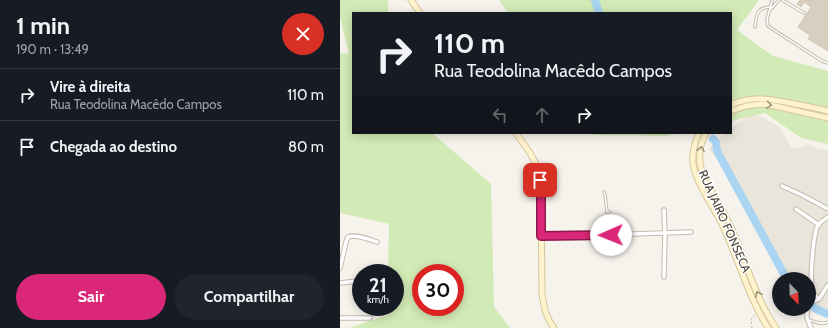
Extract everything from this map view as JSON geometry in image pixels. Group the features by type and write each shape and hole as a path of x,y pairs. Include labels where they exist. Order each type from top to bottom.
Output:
{"main road":[{"path":"411,0 419,12"},
{"path":"732,105 745,100 766,98 828,111"},
{"path":"732,111 746,106 761,104 828,118"},
{"path":"517,134 530,152 538,170 541,196 541,275 543,302 547,316 554,328"},
{"name":"RUA JAIRO FONSECA","path":"699,134 693,151 696,175 722,224 759,311 768,328"},
{"name":"RUA JAIRO FONSECA","path":"706,134 701,144 699,160 703,174 728,221 765,310 776,328"}],"street":[{"path":"782,186 828,209"},
{"path":"796,209 818,225"},
{"path":"664,210 664,277"},
{"path":"819,299 814,293 812,282 814,240 818,225 828,217"},
{"path":"541,236 665,234 691,232"},
{"path":"340,268 348,237 359,237 378,242"},
{"path":"340,283 352,282"},
{"path":"816,300 819,299 828,285"},
{"path":"806,316 811,328"},
{"path":"340,318 370,318"}],"lane":[{"path":"772,0 772,7"},
{"path":"779,0 769,12 767,22 770,28 822,61 828,63"},
{"path":"782,0 804,13"},
{"path":"755,27 759,11 762,8 772,7"},
{"path":"604,192 607,212 610,214 611,235"},
{"path":"808,320 821,323 828,322"}],"path":[{"path":"752,328 751,320 759,311"}],"shaded area":[{"path":"754,113 780,127 791,147 800,148 809,144 817,149 828,150 828,318 816,311 816,272 779,272 752,224 749,210 743,201 737,196 720,161 708,149 725,134 732,134 732,128 744,118"}],"green space":[{"path":"340,0 388,0 388,12 352,12 352,134 433,134 491,184 494,307 510,328 349,328 385,316 404,316 404,264 388,264 389,224 340,213 340,53 349,54 340,17"},
{"path":"499,0 759,0 737,30 773,56 828,71 828,144 801,138 765,113 732,121 732,12 507,12"},
{"path":"593,134 676,134 667,136"}],"building":[{"path":"800,0 828,0 828,51 808,39 810,35 798,27 811,7 804,2 801,7 797,4"}],"waterway":[{"path":"595,0 599,12"},
{"path":"713,139 716,142 717,151 783,272"},
{"path":"816,309 828,314"}],"route":[{"path":"540,180 541,236 611,235"}]}
